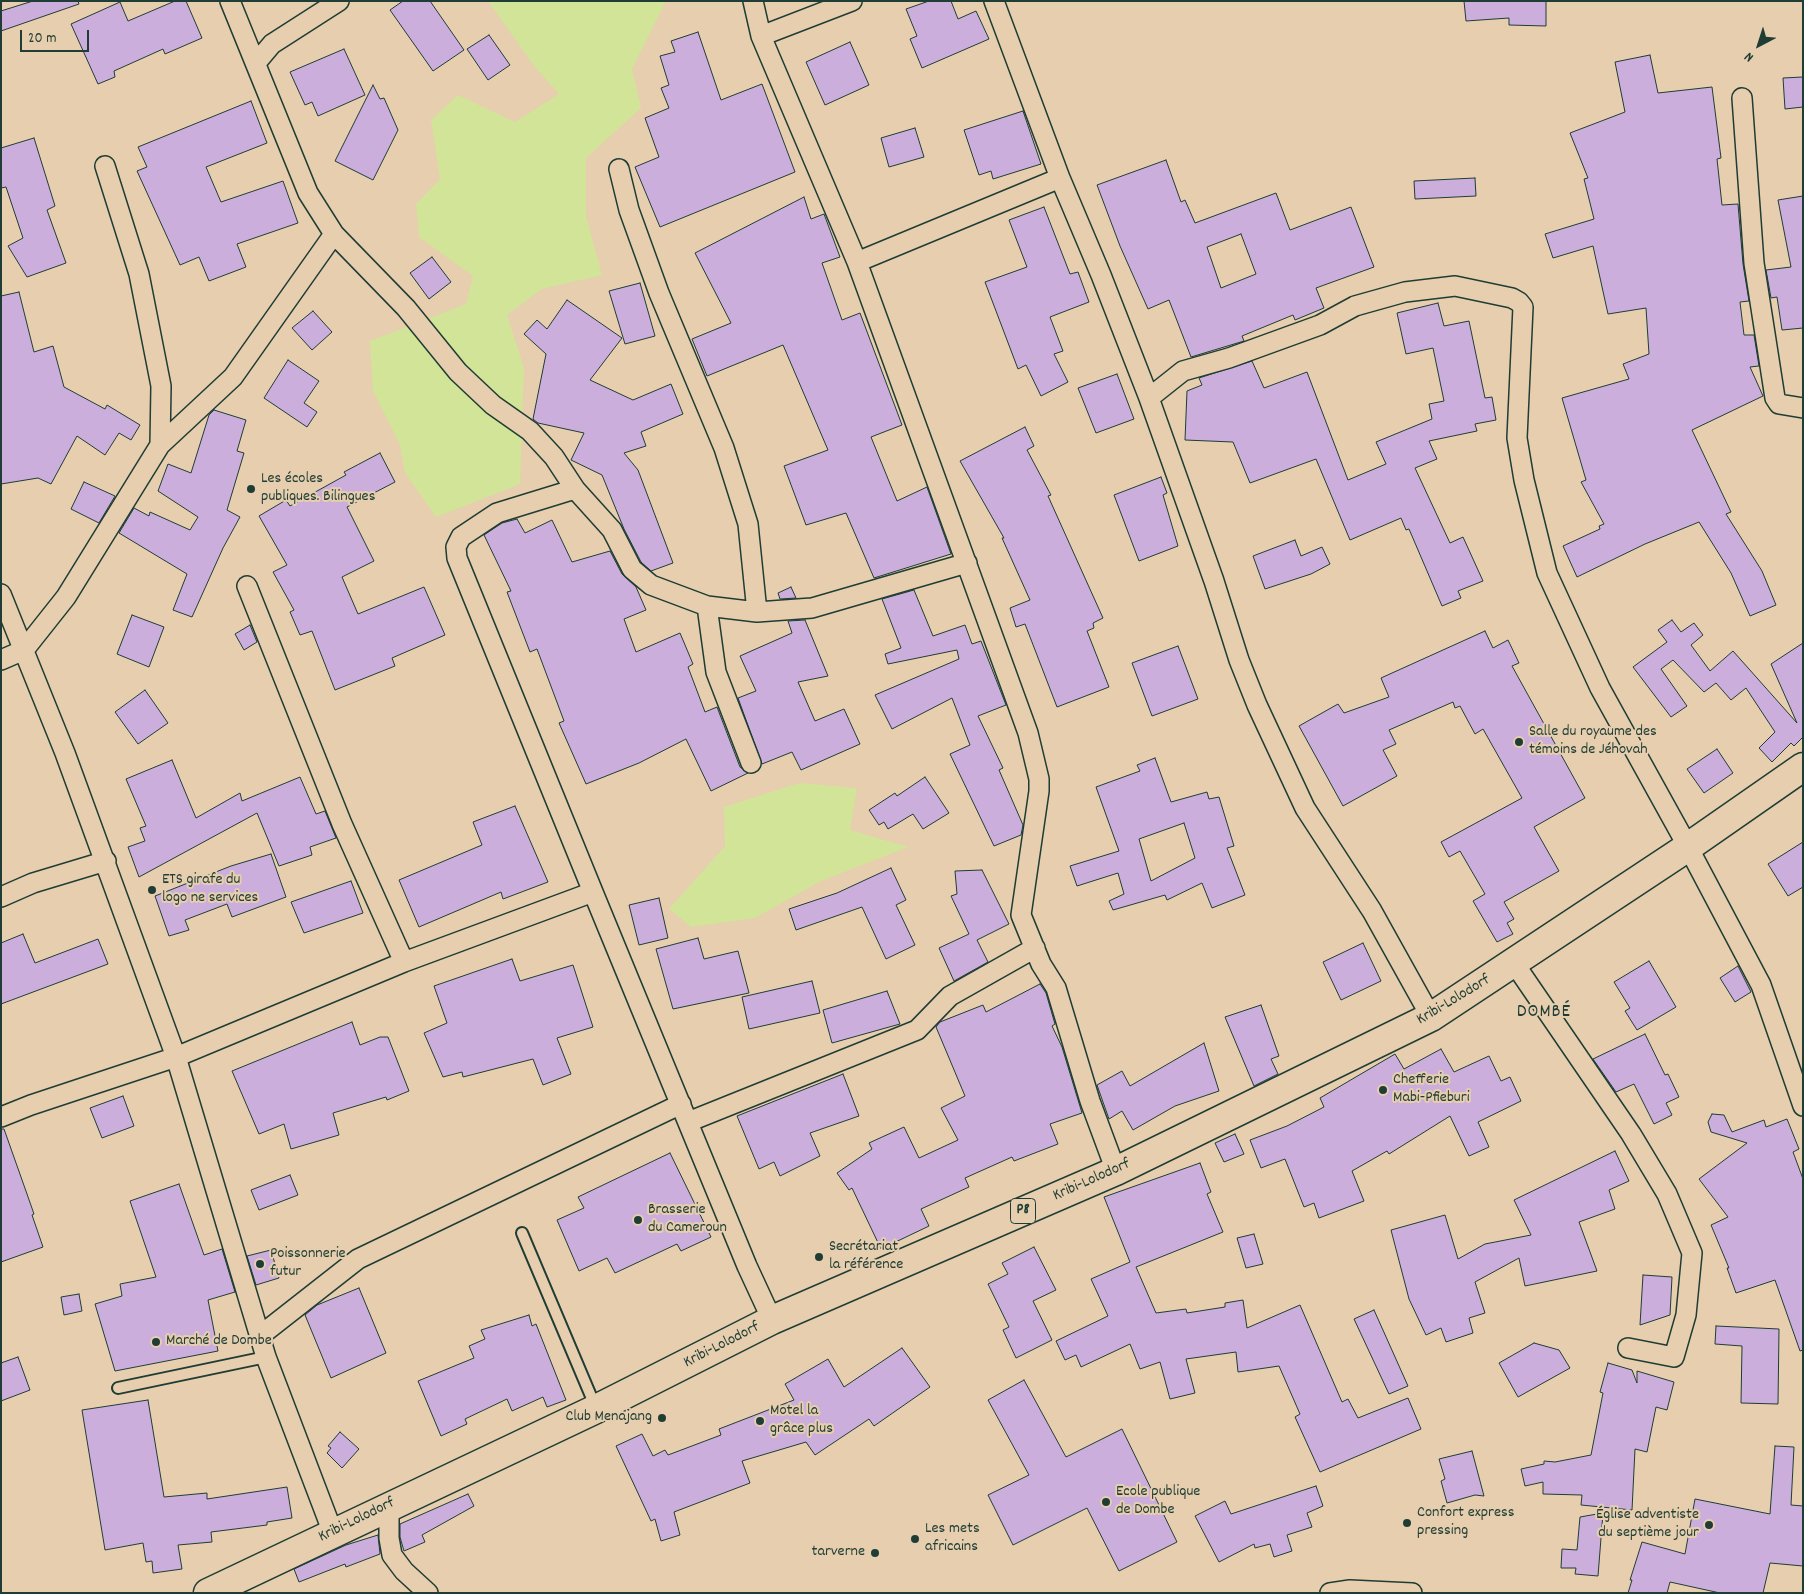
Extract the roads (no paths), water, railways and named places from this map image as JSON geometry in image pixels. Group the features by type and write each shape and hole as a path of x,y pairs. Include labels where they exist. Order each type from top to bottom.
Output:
{"main road":[{"name":"Kribi-Lolodorf","path":"209,1592 389,1505 596,1409 772,1320 1116,1171 1431,1017 1688,847 1803,767"}],"street":[{"path":"230,1 308,193 334,234 406,308 458,372 493,405 530,432 554,457 575,489 612,530 632,569 651,585 707,606 757,612 812,608 967,563"},
{"path":"256,64 272,44 339,1"},
{"path":"754,1 761,36 857,262 1028,733 1039,779 1021,916 1041,964 1056,988 1090,1101 1116,1171"},
{"path":"761,36 852,1"},
{"path":"994,1 1060,178 1101,274 1149,398 1214,581 1239,660 1257,705 1305,808 1372,911 1431,1017"},
{"path":"1742,98 1754,263 1775,398 1779,404 1803,408"},
{"path":"105,166 139,274 161,386 160,445"},
{"path":"619,169 629,210 659,293 724,448 748,524 757,612"},
{"path":"857,262 1060,178"},
{"path":"1,660 24,650 66,597 160,445 232,377 334,234"},
{"path":"1149,398 1183,371 1229,358 1320,325 1355,306 1405,292 1455,286 1512,298 1519,302 1523,308 1517,438 1524,480 1547,573 1600,688 1688,847 1761,985 1803,1106"},
{"path":"575,489 497,513 461,537 456,547 457,558 680,1104 772,1320"},
{"path":"247,586 342,824 404,962"},
{"path":"1,594 106,861 176,1058 261,1335 266,1357 333,1533"},
{"path":"707,606 716,672 751,763"},
{"path":"1,897 33,883 106,861"},
{"path":"1,1117 31,1105 176,1058 404,962 593,892"},
{"path":"688,1122 917,1030 950,996 1035,948"},
{"path":"1514,963 1631,1134 1667,1194 1692,1253 1686,1315 1674,1358 1628,1348"},
{"path":"261,1335 358,1259 680,1104"},
{"path":"389,1505 388,1538 392,1555 404,1571 428,1593"},
{"path":"1330,1593 1350,1590 1412,1593"},
{"path":"209,1592 216,1593"}],"lane":[{"path":"522,1233 596,1409"},
{"path":"118,1388 266,1357"}],"place":[{"name":"Les écoles publiques. Bilingues","path":"251,489"},
{"name":"Salle du royaume des témoins de Jéhovah","path":"1519,742"},
{"name":"ETS girafe du logo ne services","path":"152,890"},
{"name":"Chefferie Mabi-Pfieburi","path":"1383,1090"},
{"name":"Brasserie du Cameroun","path":"638,1220"},
{"name":"Secrétariat la référence","path":"819,1257"},
{"name":"Poissonnerie futur","path":"260,1264"},
{"name":"Marché de Dombe","path":"156,1342"},
{"name":"Club Menajang","path":"662,1418"},
{"name":"Motel la grâce plus","path":"760,1421"},
{"name":"Ecole publique de Dombe","path":"1106,1502"},
{"name":"Confort express pressing","path":"1407,1523"},
{"name":"Église adventiste du septième jour","path":"1709,1525"},
{"name":"Les mets africains","path":"915,1539"},
{"name":"tarverne","path":"875,1553"}],"district":[{"name":"DOMBÉ","path":"1544,1013"}]}
